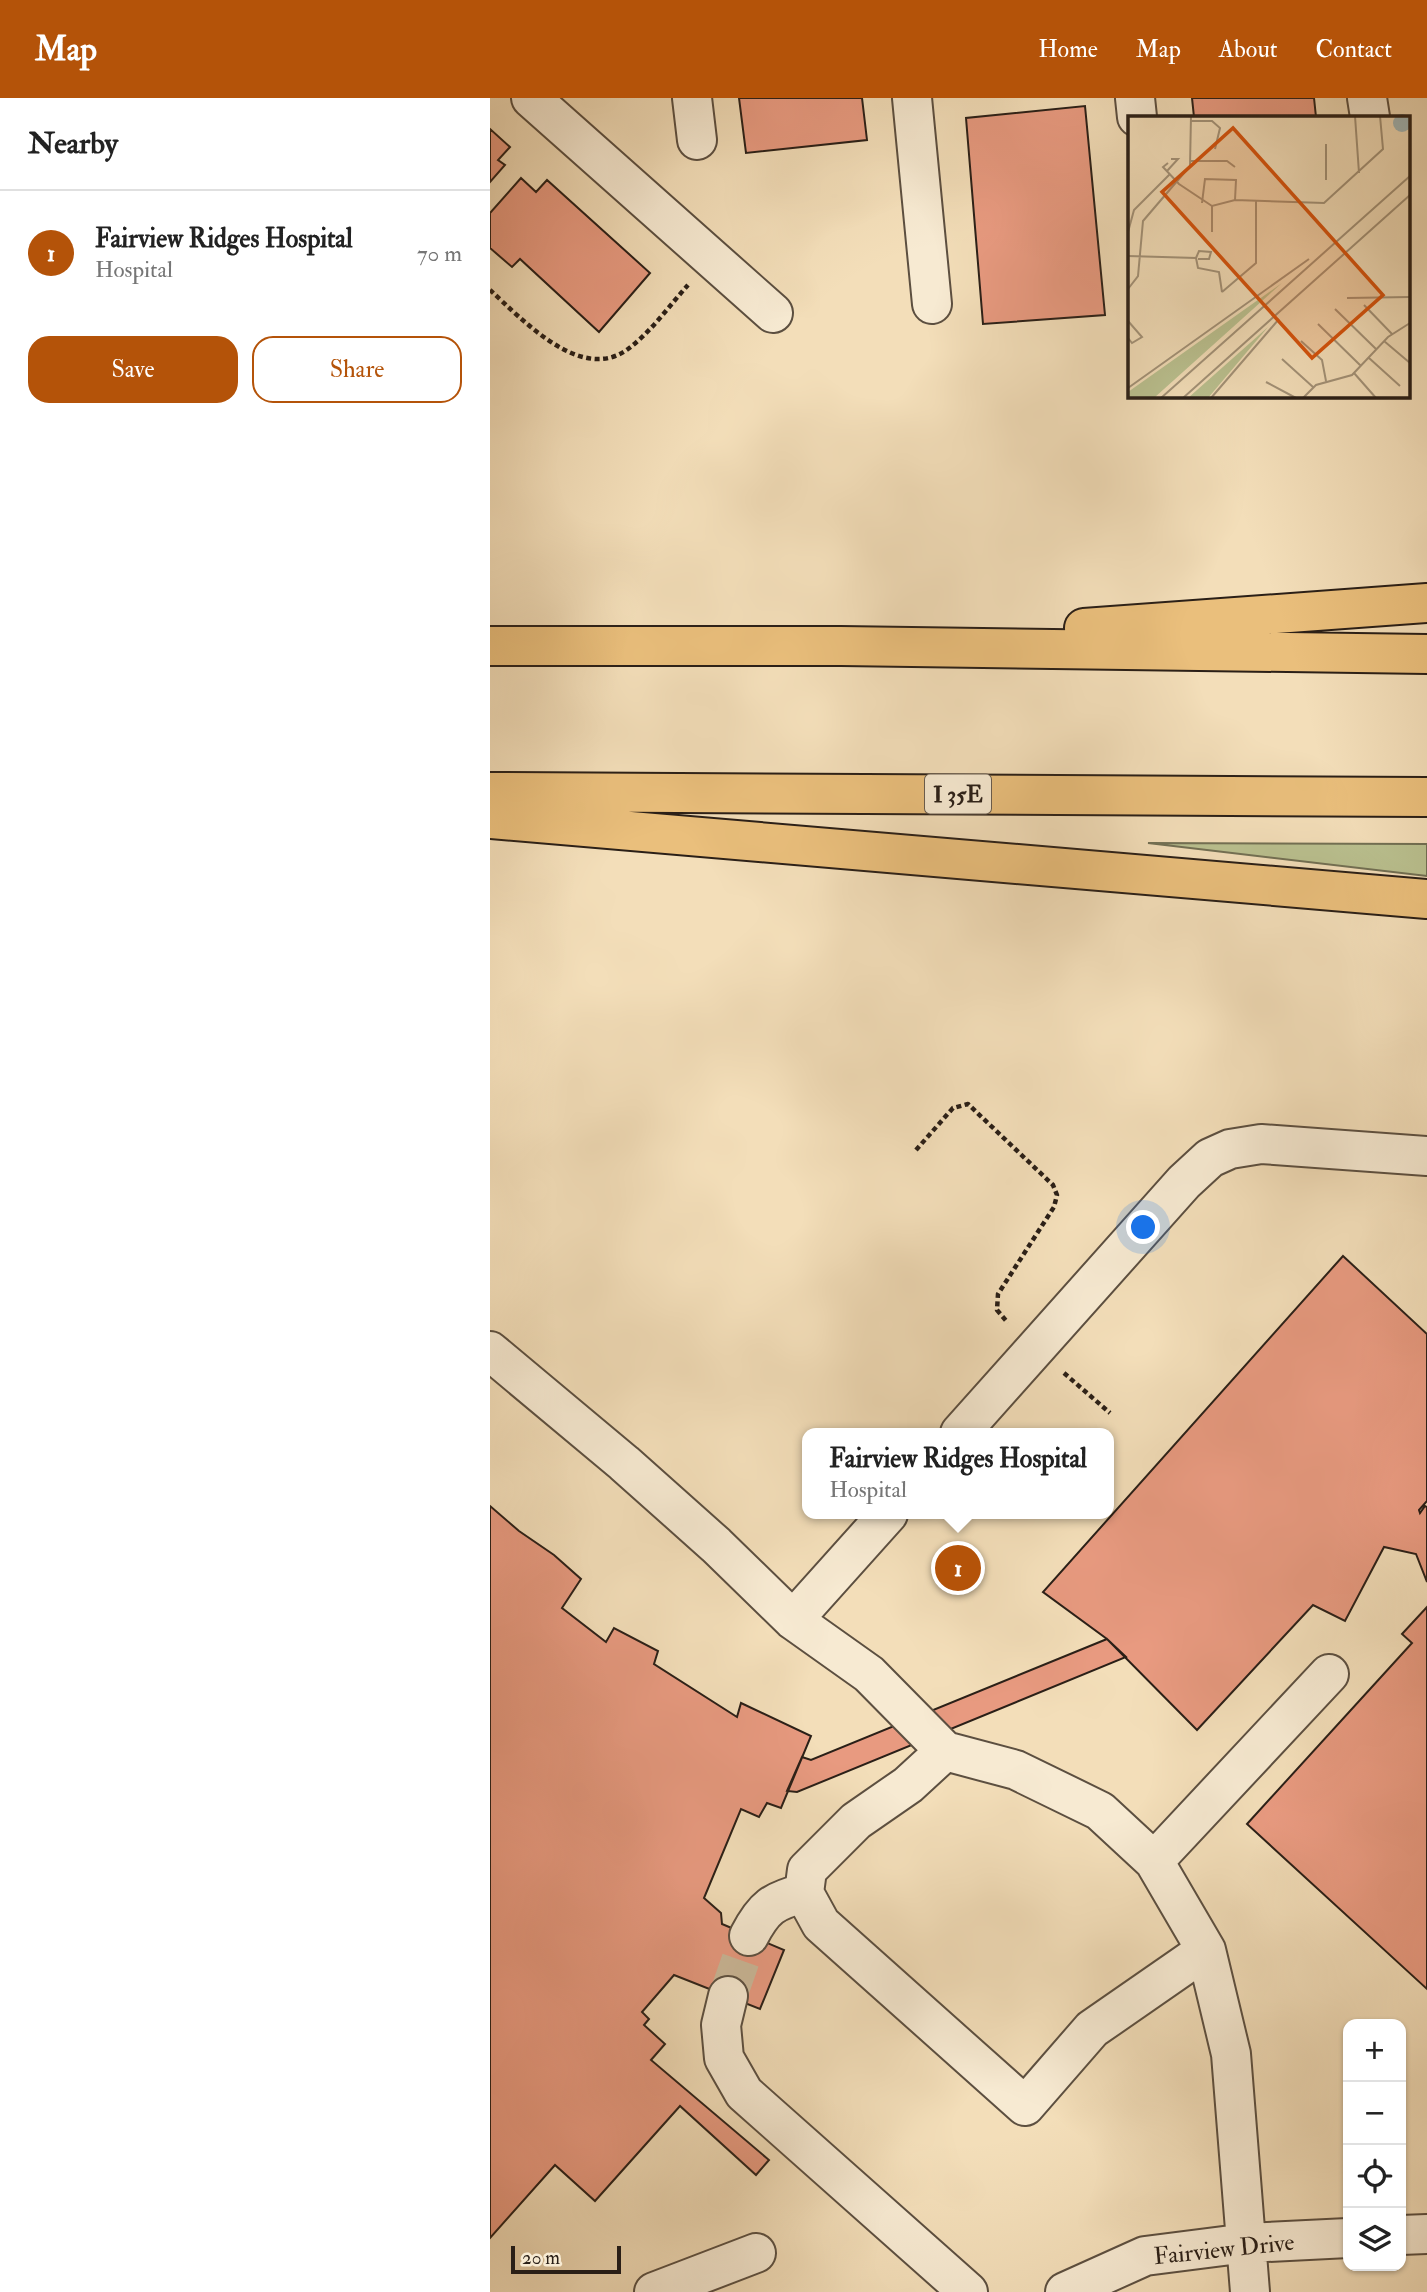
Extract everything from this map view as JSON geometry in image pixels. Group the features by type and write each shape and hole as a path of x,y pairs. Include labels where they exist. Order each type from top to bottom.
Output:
{"highway":[{"path":"841,646 1427,603"},
{"path":"490,646 841,646 1427,654"},
{"name":"I 35E","path":"490,792 1427,797"},
{"path":"490,819 1427,900"}],"street":[{"path":"531,98 773,313"},
{"path":"692,98 697,141"},
{"path":"912,98 932,304"},
{"path":"1135,98 1138,116"},
{"path":"1367,98 1370,116"},
{"path":"964,1428 1184,1182 1210,1158 1230,1149 1261,1144 1427,1156"},
{"path":"490,1351 624,1463 716,1545 793,1620 869,1674 945,1751 1016,1770 1100,1811 1154,1861 1206,1950 1231,2054 1250,2292"},
{"path":"793,1620 884,1519"},
{"path":"1154,1861 1329,1674"},
{"path":"945,1751 908,1785 856,1821 807,1870 804,1894 821,1924 1025,2106 1092,2029 1206,1950"},
{"path":"749,1936 758,1918 780,1899 804,1894"},
{"path":"728,1996 721,2025 724,2058 744,2093 968,2292"},
{"path":"1406,2235 1427,2234"},
{"name":"Fairview Drive","path":"1065,2292 1145,2256 1247,2243 1343,2238"},
{"path":"654,2292 756,2253"}],"path":[{"path":"490,290 545,339 572,354 601,359 626,351 711,258"},
{"path":"916,1150 953,1108 968,1104 1053,1185 1058,1195 1054,1207 998,1294 997,1310 1110,1413"}],"green space":[{"path":"1148,843 1427,844 1427,876"}],"building":[{"path":"739,98 862,98 867,140 746,153"},
{"path":"1192,98 1314,98 1316,116 1194,116"},
{"path":"1085,106 1105,315 983,324 966,118"},
{"path":"490,129 510,147 498,160 505,165 490,182"},
{"path":"521,178 536,192 547,180 650,273 599,332 520,259 512,267 490,248 490,213"},
{"path":"1343,1256 1427,1334 1427,1501 1419,1510 1420,1513 1427,1507 1427,1582 1416,1554 1384,1547 1345,1621 1313,1605 1197,1730 1107,1639 1043,1592 1108,1519 1114,1519 1114,1512"},
{"path":"490,1506 581,1579 562,1608 606,1642 614,1628 658,1651 654,1664 737,1717 741,1703 811,1736 781,1808 767,1803 759,1817 741,1809 704,1898 721,1913 722,1924 784,1950 760,2009 674,1975 642,2012 649,2019 644,2025 665,2044 651,2060 769,2160 756,2175 680,2106 595,2201 555,2165 490,2238"},
{"path":"1427,1607 1427,1989 1247,1824 1412,1643 1402,1634"},
{"path":"1107,1639 1126,1657 797,1792 787,1791 802,1757 811,1760"}],"tunnel":[{"path":"728,1996 749,1936"}],"place":[{"name":"Fairview Ridges Hospital","path":"958,1568"}]}
